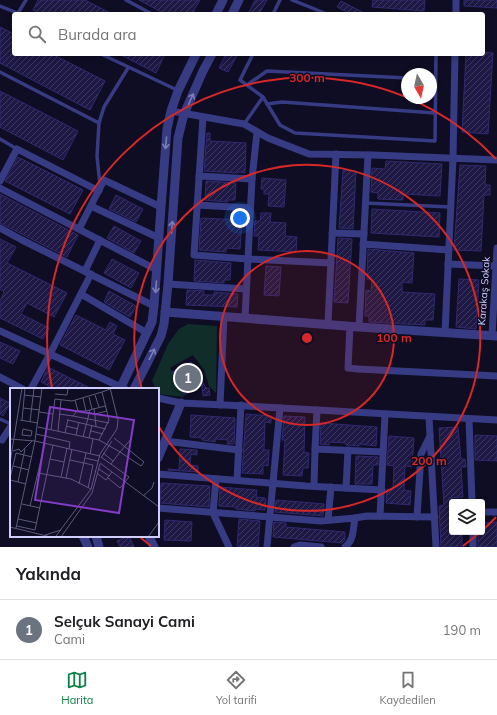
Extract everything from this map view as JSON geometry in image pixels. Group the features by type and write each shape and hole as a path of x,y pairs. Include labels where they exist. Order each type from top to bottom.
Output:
{"street":[{"path":"217,12 224,0"},
{"path":"233,12 240,0"},
{"path":"456,0 456,12"},
{"path":"122,388 152,322 167,129 178,91 195,56"},
{"path":"135,388 161,336 164,324 178,138 184,114 211,56"},
{"path":"445,333 453,158 455,56"},
{"path":"171,111 244,124 268,138 309,154 497,160"},
{"path":"203,117 194,255 331,263"},
{"path":"245,318 250,208 257,132"},
{"path":"0,181 17,149 99,190"},
{"path":"328,324 336,154"},
{"path":"368,155 364,234 348,368 497,376"},
{"path":"199,176 252,179"},
{"path":"79,229 104,180 161,207"},
{"path":"0,188 157,270"},
{"path":"91,206 159,238"},
{"path":"197,206 250,208"},
{"path":"0,228 154,306"},
{"path":"332,233 364,234"},
{"path":"32,388 81,294 100,240"},
{"path":"363,244 449,250"},
{"name":"Karakaş Sokak","path":"494,336 497,250"},
{"path":"448,264 496,266"},
{"path":"168,284 246,289"},
{"path":"81,294 147,333"},
{"path":"166,312 494,336"},
{"path":"220,405 224,316"},
{"path":"0,331 120,388"},
{"path":"0,376 21,388"},
{"path":"159,398 181,403 241,405 497,420"},
{"path":"159,456 181,403"},
{"path":"237,480 241,405"},
{"path":"267,547 280,408"},
{"path":"314,486 317,410"},
{"path":"380,516 385,414"},
{"path":"429,416 436,547"},
{"path":"469,419 472,499"},
{"path":"2,440 10,427"},
{"path":"417,517 421,454 430,436"},
{"path":"165,441 239,450"},
{"path":"315,449 383,452"},
{"path":"346,488 348,450"},
{"path":"159,474 382,490"},
{"path":"216,479 213,513 229,547"},
{"path":"328,520 331,487"},
{"path":"159,508 321,521 366,516 435,517"},
{"path":"485,512 497,512"},
{"path":"344,547 347,546 352,539 355,518"},
{"path":"473,535 473,547"},
{"path":"83,537 88,547"},
{"path":"96,537 99,547"},
{"path":"149,537 154,547"},
{"path":"294,547 300,545 321,547"}],"lane":[{"path":"20,12 26,0"},
{"path":"126,0 148,12"},
{"path":"274,12 280,0"},
{"path":"292,0 322,12"},
{"path":"0,6 14,12"},
{"path":"104,56 178,91"},
{"path":"252,56 240,80 263,97 280,125 294,133 435,141 435,104"},
{"path":"434,68 436,56"},
{"path":"99,190 97,156 99,123 104,107 128,68"},
{"path":"247,85 267,71 401,78"},
{"path":"0,72 99,123"},
{"path":"244,124 263,97"},
{"path":"267,104 282,102 436,113"},
{"path":"0,139 17,149"},
{"path":"366,203 451,207"},
{"path":"0,419 10,424"}],"green space":[{"path":"188,324 217,326 216,393 209,386 204,370 193,355 170,368 184,397 159,394 159,388 156,388 152,381 168,344 179,329"}],"building":[{"path":"38,0 85,0 108,12 37,12 33,10"},
{"path":"139,0 200,0 193,12 161,12"},
{"path":"255,0 267,0 260,12 249,12"},
{"path":"373,0 425,0 424,11 372,7"},
{"path":"464,0 497,0 497,8 464,6"},
{"path":"341,1 362,12 347,12 337,7"},
{"path":"0,27 12,33 12,56 56,56 105,81 90,110 0,63"},
{"path":"485,52 493,53 488,134 462,132 466,56 485,56"},
{"path":"123,56 164,56 156,73"},
{"path":"225,56 237,56 228,72 219,68"},
{"path":"0,91 78,131 63,160 0,127"},
{"path":"207,133 210,133 210,141 246,143 245,173 204,171"},
{"path":"18,157 83,190 70,214 5,181"},
{"path":"386,161 442,164 440,196 403,194 403,200 378,199 378,193 371,192 372,168 385,169"},
{"path":"460,165 486,166 485,185 490,185 490,195 484,195 481,251 454,250"},
{"path":"343,170 356,171 353,229 339,228"},
{"path":"262,178 286,180 284,207 268,206 269,194 264,194 264,189 261,189"},
{"path":"206,181 236,183 235,200 228,200 228,202 205,200"},
{"path":"0,194 78,235 67,257 0,223"},
{"path":"116,195 143,209 136,222 109,209"},
{"path":"372,209 440,213 439,237 371,233"},
{"path":"261,213 271,213 270,222 286,223 285,236 297,237 296,252 258,250 259,236 254,236 255,221 260,221"},
{"path":"201,218 242,220 240,249 226,248 226,252 199,250"},
{"path":"114,226 141,241 134,253 107,238"},
{"path":"338,238 352,239 348,303 334,302"},
{"path":"0,239 16,247 7,263 67,293 54,317 27,303 21,314 49,328 43,339 0,318 0,301 4,292 0,289"},
{"path":"368,249 414,253 412,283 402,282 402,292 435,294 433,320 425,320 425,325 369,322 369,316 365,316 366,290 371,291 372,279 367,279"},
{"path":"112,259 139,273 131,288 104,273"},
{"path":"195,260 231,263 230,280 224,280 224,283 194,281"},
{"path":"266,266 281,267 279,296 264,295"},
{"path":"459,279 479,280 476,329 456,327"},
{"path":"187,290 204,291 204,295 214,295 214,292 238,294 237,307 186,305"},
{"path":"109,291 136,306 130,317 104,302"},
{"path":"76,315 106,330 110,322 117,326 113,334 125,340 109,370 60,345"},
{"path":"0,342 20,351 13,364 0,358"},
{"path":"191,362 206,388 209,388 210,395 203,396 202,385 184,395 172,372"},
{"path":"48,367 90,388 53,388 41,382"},
{"path":"0,398 10,403 3,416 0,414"},
{"path":"246,414 271,416 271,423 265,422 264,450 269,450 268,466 263,465 263,474 242,473"},
{"path":"191,415 235,418 234,444 227,444 228,440 216,439 215,442 202,440 202,438 190,437"},
{"path":"284,416 305,417 304,452 309,453 308,468 303,468 302,476 283,475 285,440 282,440"},
{"path":"321,423 377,427 376,446 359,444 359,446 346,445 346,443 329,442 329,445 320,444"},
{"path":"458,427 461,459 465,459 466,467 461,467 463,497 449,499 449,535 462,535 462,547 441,547 439,506 444,505 439,428"},
{"path":"475,435 497,436 497,461 475,460"},
{"path":"389,436 414,438 412,467 405,466 404,490 411,491 410,505 386,503 387,489 393,490 394,466 387,465"},
{"path":"180,449 197,450 197,455 191,454 190,465 198,466 198,472 168,470 179,470"},
{"path":"356,456 378,457 378,465 373,465 372,484 355,484"},
{"path":"161,483 210,486 209,507 160,503"},
{"path":"220,487 257,490 256,497 266,499 265,510 255,509 255,511 236,509 236,507 219,506"},
{"path":"276,500 324,504 323,516 275,512"},
{"path":"239,519 260,521 258,547 237,547"},
{"path":"165,520 192,522 191,541 164,540"},
{"path":"274,522 286,523 286,527 345,532 345,540 342,543 273,537"},
{"path":"497,522 497,547 478,547 478,535 485,535 485,523"},
{"path":"129,537 134,547 120,547 117,541"}],"place":[{"name":"Selçuk Sanayi Cami","path":"188,378"}]}
